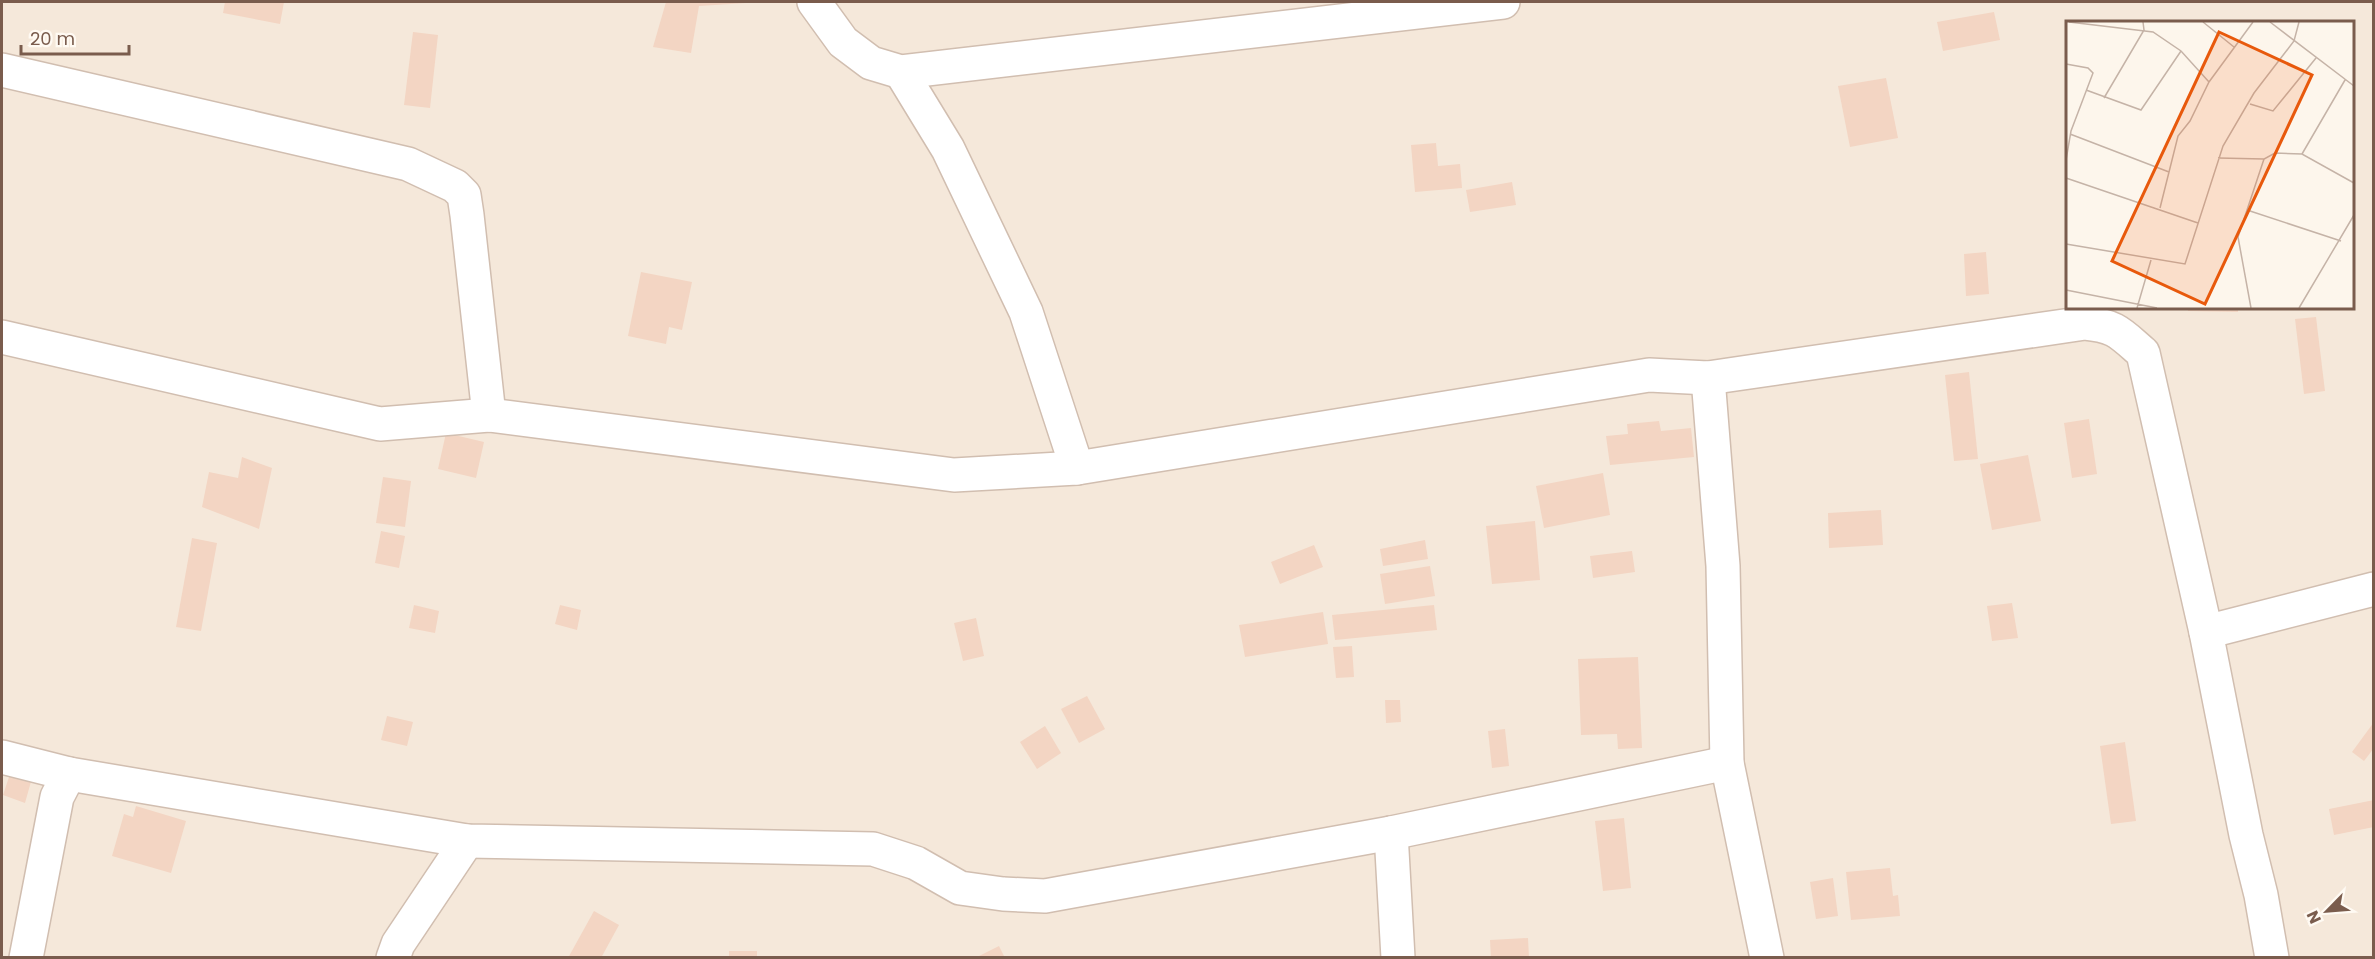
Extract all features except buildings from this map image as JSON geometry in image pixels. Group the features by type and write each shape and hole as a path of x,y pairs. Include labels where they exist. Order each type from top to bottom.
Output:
{"street":[{"path":"814,2 843,42 871,63 902,72 1399,7 1503,2"},
{"path":"2,70 408,164 455,186 464,195 467,215 489,415"},
{"path":"902,72 948,149 1026,312 1077,468"},
{"path":"2,337 380,424 489,415 954,475 1077,468 1649,375 1708,378 2085,323 2107,325 2143,353 2205,632 2272,957"},
{"path":"1708,378 1723,566 1727,763 1767,957"},
{"path":"2205,632 2373,589"},
{"path":"2,756 69,774 467,841 873,849 916,863 960,888 1003,894 1045,896 1391,833 1727,763"},
{"path":"26,957 57,797 69,774"},
{"path":"1391,833 1398,957"},
{"path":"393,957 398,944 467,841"}],"shaded area":[{"path":"2,2 2373,2 2373,957 2,957"}]}
